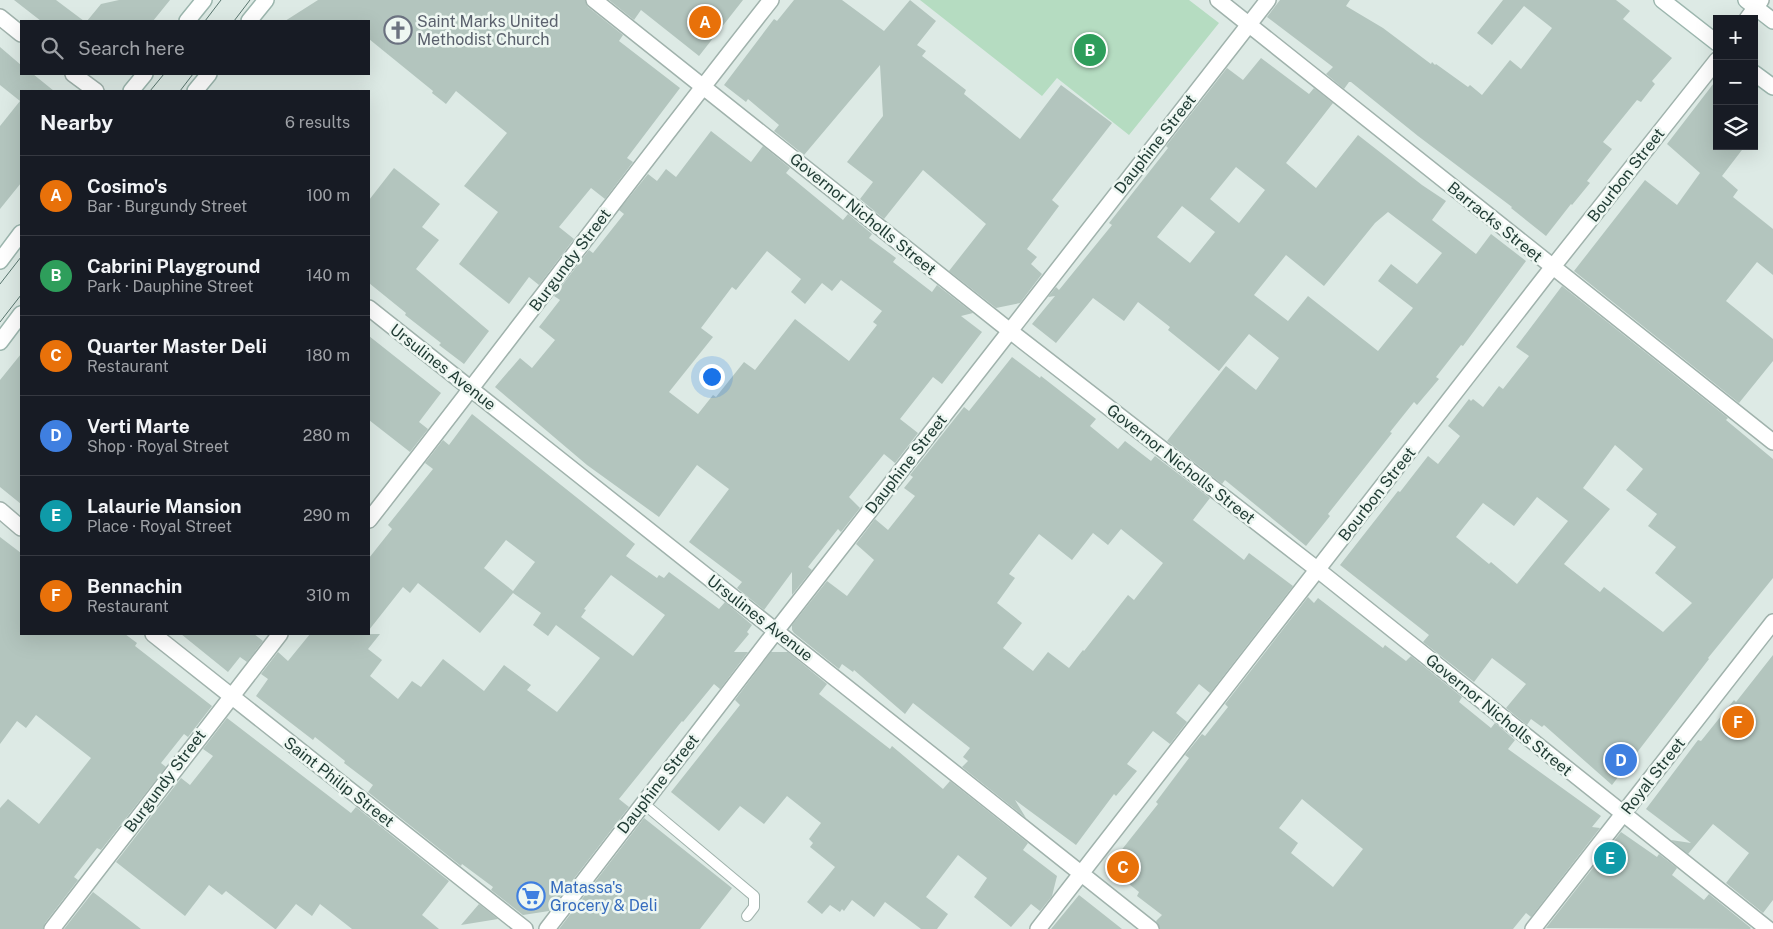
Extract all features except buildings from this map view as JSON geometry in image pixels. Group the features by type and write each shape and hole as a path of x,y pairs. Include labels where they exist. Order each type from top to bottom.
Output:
{"street":[{"path":"188,20 204,0"},
{"path":"250,20 266,0"},
{"name":"Governor Nicholls Street","path":"594,0 1010,331 1318,570 1768,929"},
{"name":"Burgundy Street","path":"370,519 771,0"},
{"name":"Barracks Street","path":"1218,0 1773,442"},
{"name":"Dauphine Street","path":"547,929 776,631 1268,0"},
{"path":"1662,0 1713,41"},
{"path":"1752,7 1773,20"},
{"path":"0,17 20,33"},
{"name":"Bourbon Street","path":"1038,929 1713,65"},
{"path":"74,75 95,90"},
{"path":"132,90 144,75"},
{"path":"196,90 207,75"},
{"path":"1758,76 1773,87"},
{"path":"0,260 20,234"},
{"name":"Ursulines Avenue","path":"370,309 1151,929"},
{"path":"0,342 20,315"},
{"path":"0,510 20,527"},
{"name":"Royal Street","path":"1533,929 1773,622"},
{"name":"Saint Philip Street","path":"154,635 525,929"},
{"name":"Burgundy Street","path":"52,929 230,696 279,635"}],"lane":[{"path":"644,804 754,896 754,907 747,916"}],"green space":[{"path":"920,0 1189,0 1219,23 1129,135 1057,78 1042,96"}],"tram line":[{"path":"206,20 221,0"},
{"path":"235,20 250,0"},
{"path":"151,90 163,75"},
{"path":"181,90 192,75"},
{"path":"0,284 20,258"},
{"path":"0,322 20,296"}],"place":[{"name":"Cosimo's","path":"705,22"},
{"name":"Saint Marks United Methodist Church","path":"398,30"},
{"name":"Cabrini Playground","path":"1090,50"},
{"name":"Bennachin","path":"1738,722"},
{"name":"Verti Marte","path":"1621,760"},
{"name":"Lalaurie Mansion","path":"1610,858"},
{"name":"Quarter Master Deli","path":"1123,867"},
{"name":"Matassa's Grocery & Deli","path":"531,896"}]}
